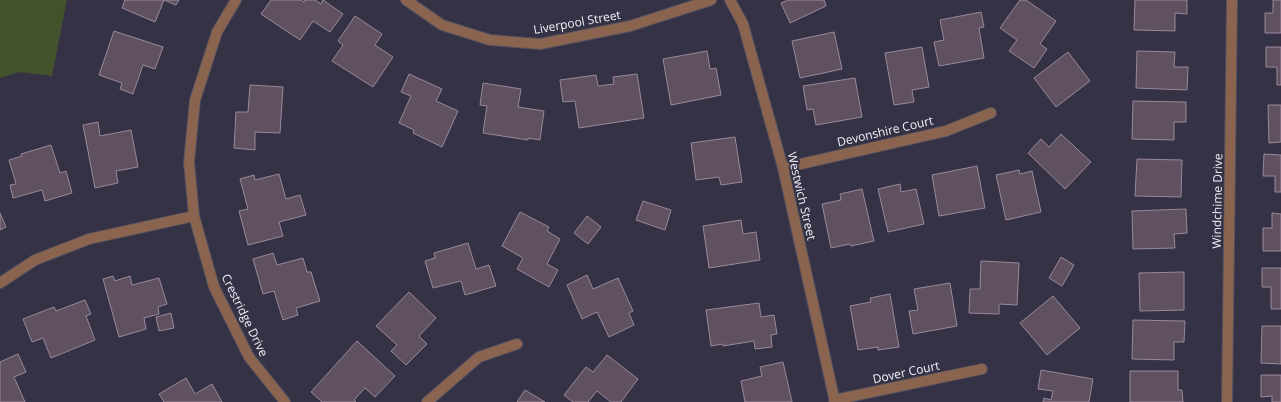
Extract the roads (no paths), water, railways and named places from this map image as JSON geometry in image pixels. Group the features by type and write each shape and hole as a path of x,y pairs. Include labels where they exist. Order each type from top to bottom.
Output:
{"street":[{"name":"Crestridge Drive","path":"236,0 217,32 195,100 189,162 194,216 214,287 249,357 285,402"},
{"name":"Liverpool Street","path":"406,0 442,25 490,40 540,44 630,26 711,0"},
{"name":"Westwich Street","path":"730,0 743,24 783,168 835,401"},
{"name":"Windchime Drive","path":"1227,402 1232,0"},
{"name":"Devonshire Court","path":"783,168 946,131 991,113"},
{"path":"0,284 35,260 89,239 194,216"},
{"path":"427,402 479,357 517,344"},
{"name":"Dover Court","path":"835,401 982,369"}]}
